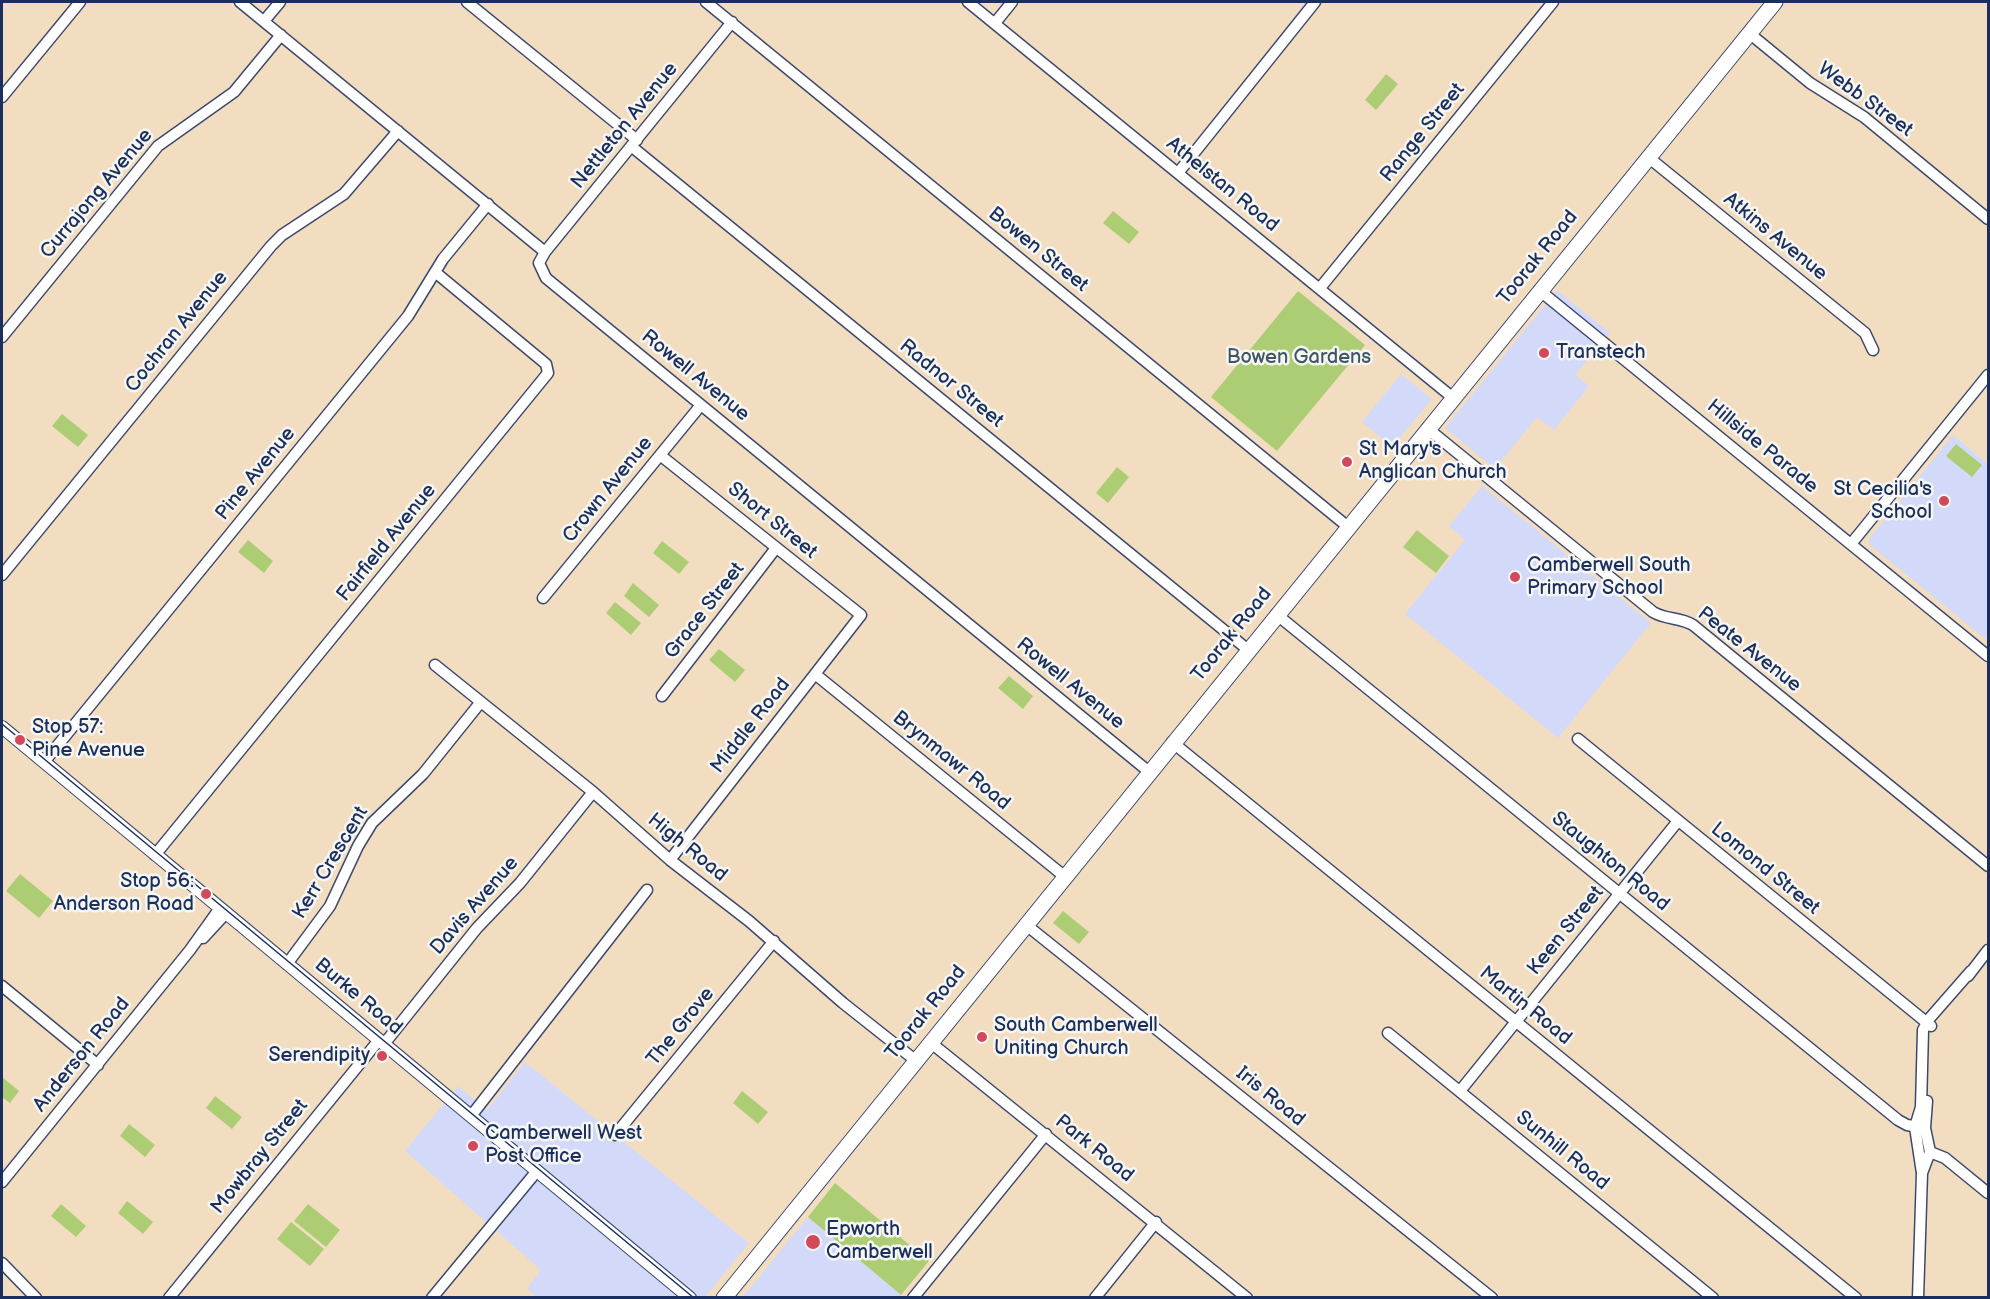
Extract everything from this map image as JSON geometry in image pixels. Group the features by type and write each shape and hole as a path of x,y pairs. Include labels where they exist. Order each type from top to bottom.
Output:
{"highway":[{"name":"Toorak Road","path":"724,1298 1148,771 1775,2"}],"main road":[{"name":"Burke Road","path":"2,727 690,1298"}],"street":[{"path":"2,98 80,2"},
{"path":"240,2 545,252"},
{"path":"264,21 280,2"},
{"name":"Radnor Street","path":"467,2 634,143 1247,649"},
{"name":"Bowen Street","path":"706,2 1347,526"},
{"name":"Athelstan Road","path":"968,2 1452,397"},
{"path":"995,23 1012,2"},
{"path":"1178,172 1315,2"},
{"name":"Range Street","path":"1320,288 1553,2"},
{"name":"Nettleton Avenue","path":"545,252 732,22"},
{"name":"Webb Street","path":"1749,33 1810,83 1864,117 1989,219"},
{"name":"Currajong Avenue","path":"2,337 158,146 234,92 280,35"},
{"name":"Cochran Avenue","path":"2,575 271,246 348,190 398,131"},
{"name":"Atkins Avenue","path":"1648,157 1865,333 1873,350"},
{"name":"Pine Avenue","path":"44,762 408,316 435,272 488,204"},
{"name":"Rowell Avenue","path":"545,252 540,263 546,278 1148,771"},
{"name":"Fairfield Avenue","path":"155,855 548,373 546,364 435,272"},
{"name":"Hillside Parade","path":"1539,290 1989,656"},
{"path":"1851,544 1989,375"},
{"name":"Crown Avenue","path":"543,598 701,405"},
{"name":"Peate Avenue","path":"1427,428 1653,612 1693,625 1989,866"},
{"name":"Short Street","path":"660,455 861,615"},
{"name":"Grace Street","path":"662,696 776,548"},
{"name":"Staughton Road","path":"1276,614 1898,1120 1920,1127"},
{"name":"Middle Road","path":"670,860 861,615"},
{"name":"High Road","path":"435,665 592,792 670,860 774,941 843,1003 915,1060"},
{"name":"Brynmawr Road","path":"815,674 1064,876"},
{"name":"Kerr Crescent","path":"287,964 330,906 358,846 372,823 423,774 480,703"},
{"name":"Lomond Street","path":"1578,739 1928,1025"},
{"name":"Martin Road","path":"1172,742 1856,1298"},
{"name":"Davis Avenue","path":"382,1042 477,928 520,883 592,792"},
{"name":"Keen Street","path":"1460,1091 1678,821"},
{"path":"471,1116 647,890"},
{"name":"Anderson Road","path":"2,1182 223,910"},
{"name":"Iris Road","path":"1025,924 1492,1298"},
{"name":"The Grove","path":"615,1135 774,941"},
{"path":"1918,1298 1922,1173 1920,1127 1928,1025 1989,950"},
{"path":"2,986 98,1065"},
{"name":"Sunhill Road","path":"1388,1033 1713,1298"},
{"name":"Mowbray Street","path":"169,1298 382,1042"},
{"name":"Park Road","path":"930,1042 1156,1222 1247,1298"},
{"path":"1920,1127 1930,1152 1922,1173"},
{"path":"913,1298 1047,1134"},
{"path":"1930,1152 1945,1158 1989,1193"},
{"path":"432,1298 537,1170"},
{"path":"1095,1298 1156,1222"},
{"path":"2,1263 36,1298"},
{"name":"Park Road","path":"1235,1286 1256,1298"}],"shaded area":[{"path":"1557,290 1610,333 1575,375 1589,386 1554,430 1537,417 1495,469 1445,428"},
{"path":"1401,374 1432,399 1392,447 1362,422"},
{"name":"St Cecilia's School","path":"1953,435 1988,464 1988,641 1870,545 1869,539"},
{"name":"Camberwell South Primary School","path":"1482,486 1651,623 1558,738 1405,614 1465,540 1449,526"},
{"path":"525,1062 749,1243 705,1297 537,1297 527,1289 541,1270 405,1151 458,1086 487,1110"},
{"name":"Epworth Camberwell","path":"808,1217 901,1295 898,1298 742,1298"}],"green space":[{"path":"1386,74 1398,84 1376,110 1365,100"},
{"path":"1113,211 1139,232 1129,244 1103,223"},
{"name":"Bowen Gardens","path":"1298,291 1365,345 1277,451 1211,397"},
{"path":"62,414 88,435 78,447 52,426"},
{"path":"1956,444 1982,465 1972,477 1946,456"},
{"path":"1117,467 1129,477 1108,503 1096,493"},
{"path":"1417,530 1449,556 1436,573 1403,547"},
{"path":"248,540 273,561 264,573 238,552"},
{"path":"662,541 689,562 679,574 653,553"},
{"path":"633,583 659,605 649,617 624,596"},
{"path":"615,602 641,623 631,635 606,613"},
{"path":"719,649 745,670 735,682 709,660"},
{"path":"1009,676 1033,696 1023,709 998,688"},
{"path":"20,874 53,901 39,918 6,891"},
{"path":"1063,911 1089,932 1079,944 1053,923"},
{"path":"2,1077 19,1091 10,1103 2,1097"},
{"path":"742,1091 768,1112 758,1124 733,1103"},
{"path":"215,1096 242,1117 232,1129 206,1108"},
{"path":"129,1124 155,1145 145,1157 120,1136"},
{"path":"835,1183 929,1261 901,1295 808,1217"},
{"path":"127,1201 153,1222 143,1234 118,1213"},
{"path":"61,1204 86,1226 76,1237 51,1216"},
{"path":"308,1204 340,1230 326,1247 294,1221"},
{"path":"291,1222 324,1249 310,1266 277,1239"}],"tram line":[{"path":"2,724 694,1298"}],"place":[{"name":"Transtech","path":"1544,353"},
{"name":"St Mary's Anglican Church","path":"1347,462"},
{"name":"St Cecilia's School","path":"1944,501"},
{"name":"Camberwell South Primary School","path":"1515,577"},
{"name":"Stop 57: Pine Avenue","path":"20,740"},
{"name":"Stop 56: Anderson Road","path":"206,894"},
{"name":"South Camberwell Uniting Church","path":"982,1037"},
{"name":"Serendipity","path":"382,1056"},
{"name":"Camberwell West Post Office","path":"473,1146"},
{"name":"Epworth Camberwell","path":"813,1242"}]}
